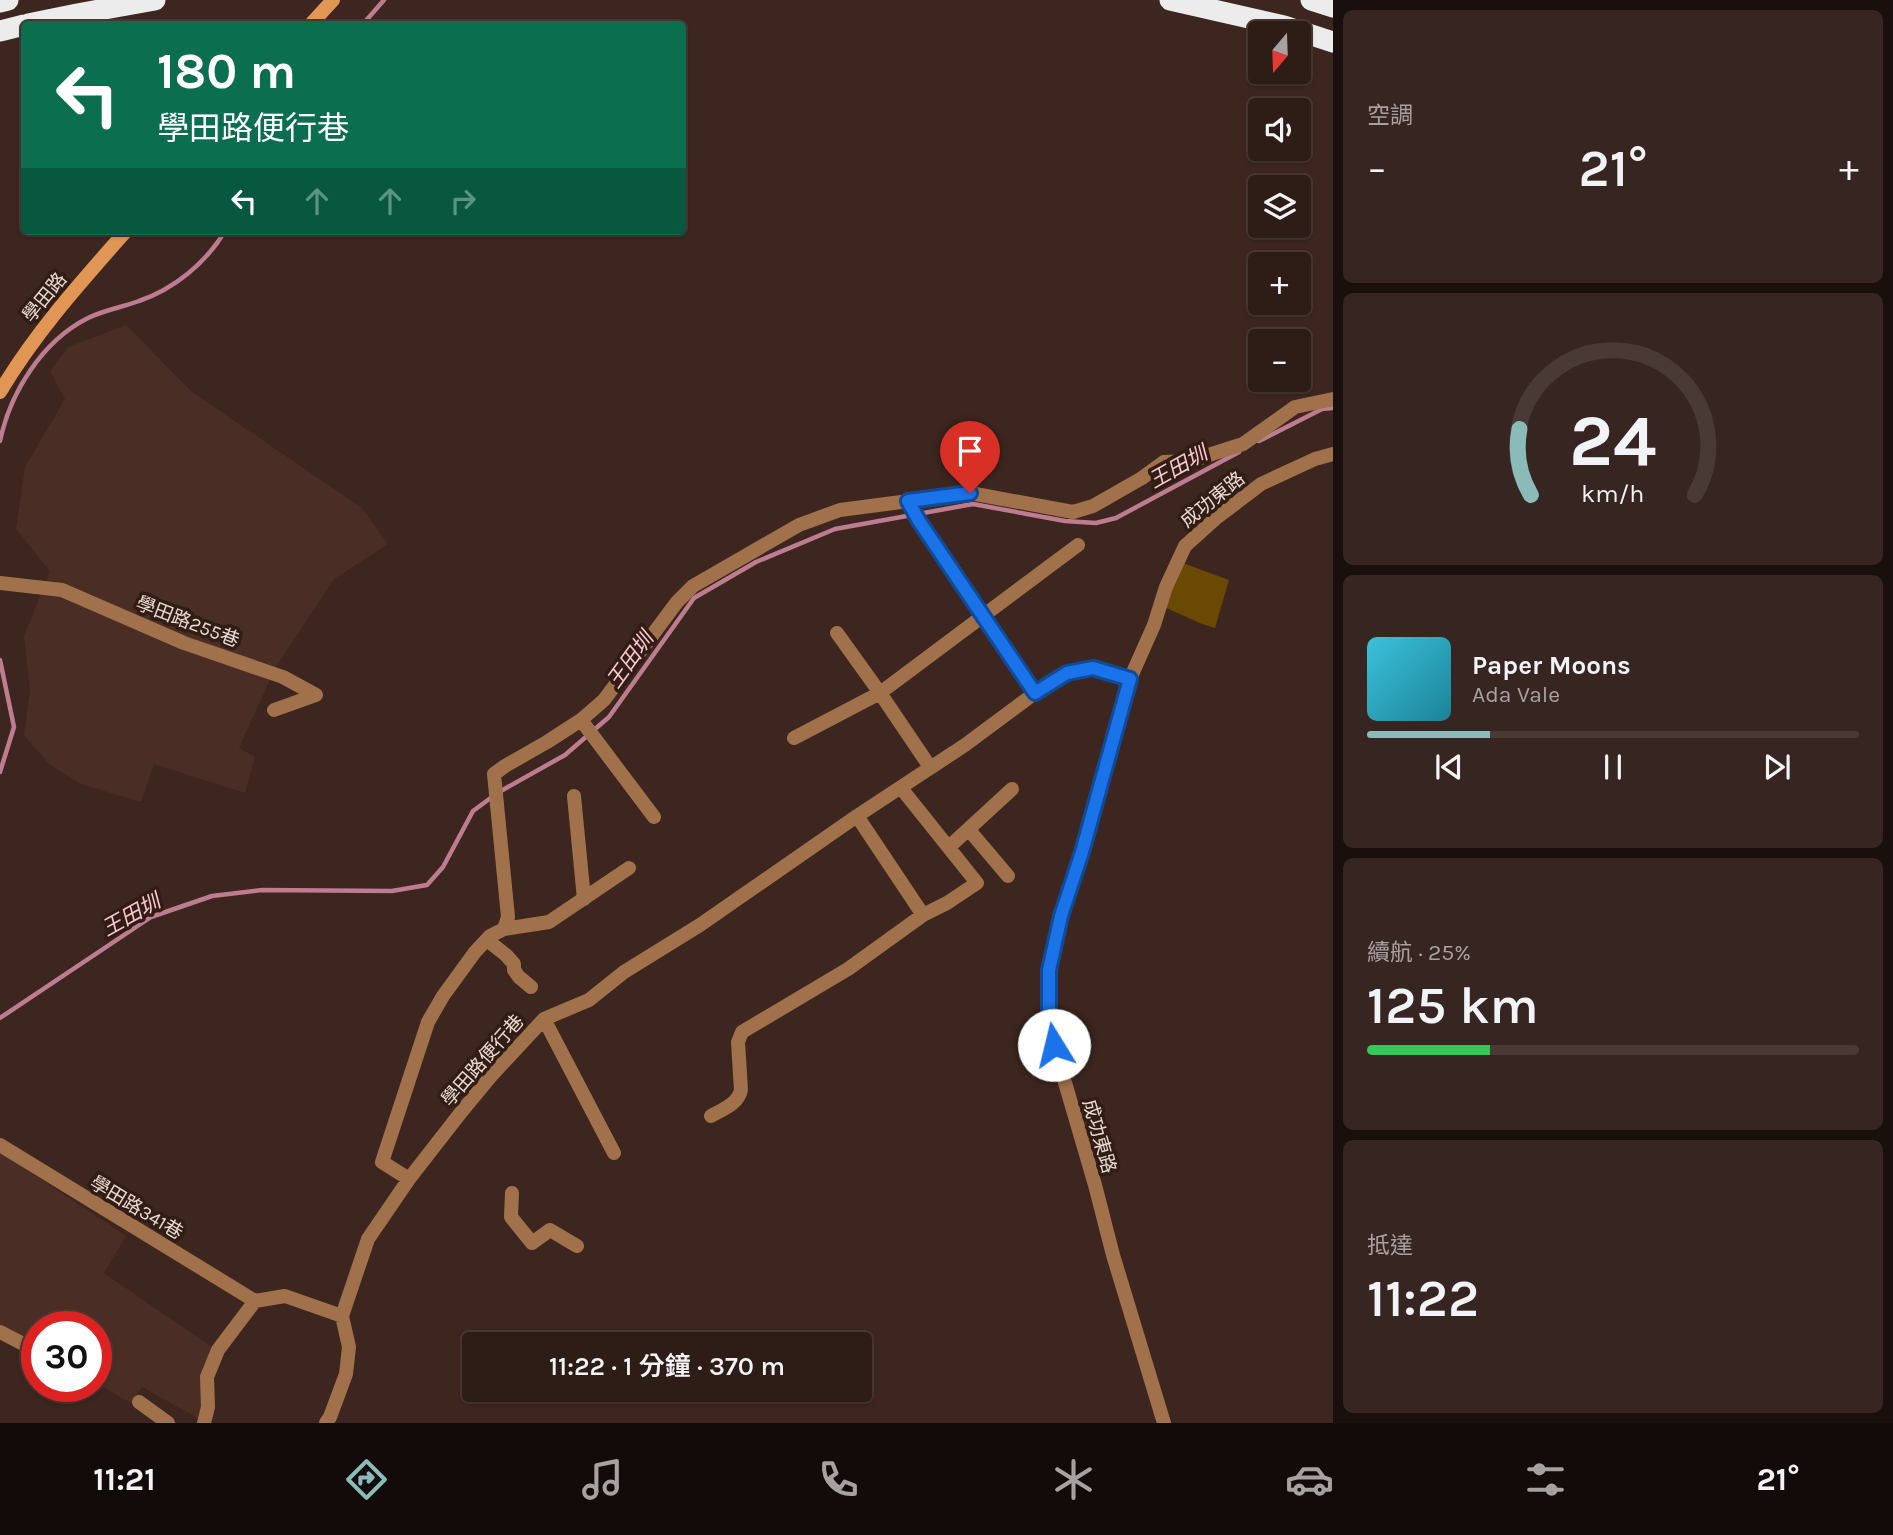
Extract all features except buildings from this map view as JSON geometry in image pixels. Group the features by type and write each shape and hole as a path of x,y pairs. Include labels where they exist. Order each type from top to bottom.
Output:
{"highway":[{"path":"0,2 8,0"},
{"path":"45,21 155,0"},
{"path":"1170,0 1284,26 1333,42"},
{"path":"1311,0 1333,7"},
{"path":"0,31 21,26"}],"main road":[{"path":"314,21 332,0"},
{"name":"學田路","path":"0,392 18,361 57,309 122,235"}],"street":[{"path":"531,987 519,977 514,970 514,964 506,955 492,944 508,917 494,774 505,765 548,743 604,700 677,602 693,586 799,525 839,510 970,493 1073,512 1093,506 1164,462 1190,461 1243,444 1295,407 1333,399"},
{"name":"成功東路","path":"1164,1423 1054,1045 1049,1009 1049,970 1061,916 1082,852 1130,679 1154,625 1166,587 1185,547 1215,519 1261,484 1315,459 1333,454"},
{"path":"908,501 1035,693"},
{"path":"794,738 880,693 1078,545"},
{"name":"學田路255巷","path":"6,583 62,590 184,643 283,677 316,695 274,710"},
{"path":"837,633 930,767"},
{"name":"學田路便行巷","path":"326,1423 346,1374 349,1347 342,1316 368,1239 410,1179 491,1076 544,1019 589,1000 624,972 700,925 1067,673 1093,668 1130,679"},
{"path":"581,720 654,817"},
{"path":"711,1116 739,1097 741,1090 738,1042 742,1032 848,969 923,915 977,883 901,788"},
{"path":"949,848 1012,789"},
{"path":"574,796 584,899"},
{"path":"857,817 923,915"},
{"path":"970,830 1008,876"},
{"path":"410,1179 382,1162 428,1022 443,996 475,952 497,933 549,922 629,867"},
{"path":"544,1019 614,1153"},
{"name":"學田路341巷","path":"0,1145 255,1301"},
{"path":"512,1193 511,1217 532,1243 550,1230 577,1247"},
{"path":"204,1423 208,1407 207,1377 218,1350 255,1301 285,1296 342,1316"},
{"path":"0,1332 21,1343"},
{"path":"139,1402 168,1423"}],"shaded area":[{"path":"126,325 192,392 362,508 388,544 334,579 275,668 239,748 255,757 245,793 154,764 141,802 81,784 49,764 24,735 30,691 24,636 50,571 16,529 25,467 65,399 50,371 68,347"},
{"path":"1180,562 1229,580 1215,628 1164,607"},
{"path":"0,1152 126,1236 104,1273 219,1352 205,1422 142,1387 131,1403 112,1392 112,1311 21,1311 21,1340 0,1328"}],"waterway":[{"path":"366,21 384,0"},
{"path":"0,441 20,387 30,370 56,340 88,318 165,290 199,264 222,235"},
{"name":"王田圳","path":"1259,441 1322,409 1333,408"},
{"name":"王田圳","path":"499,792 565,755 609,717 694,598 756,562 835,529 973,504 1065,521 1096,523 1116,518 1239,452"},
{"path":"0,660 14,727 0,772"},
{"name":"王田圳","path":"0,1018 151,917 212,896 262,890 392,891 427,885 443,867 473,811 492,797"}],"route":[{"path":"970,493 908,501 1035,693 1067,673 1093,668 1130,679 1082,852 1061,916 1049,970 1049,1009 1054,1045"}]}
